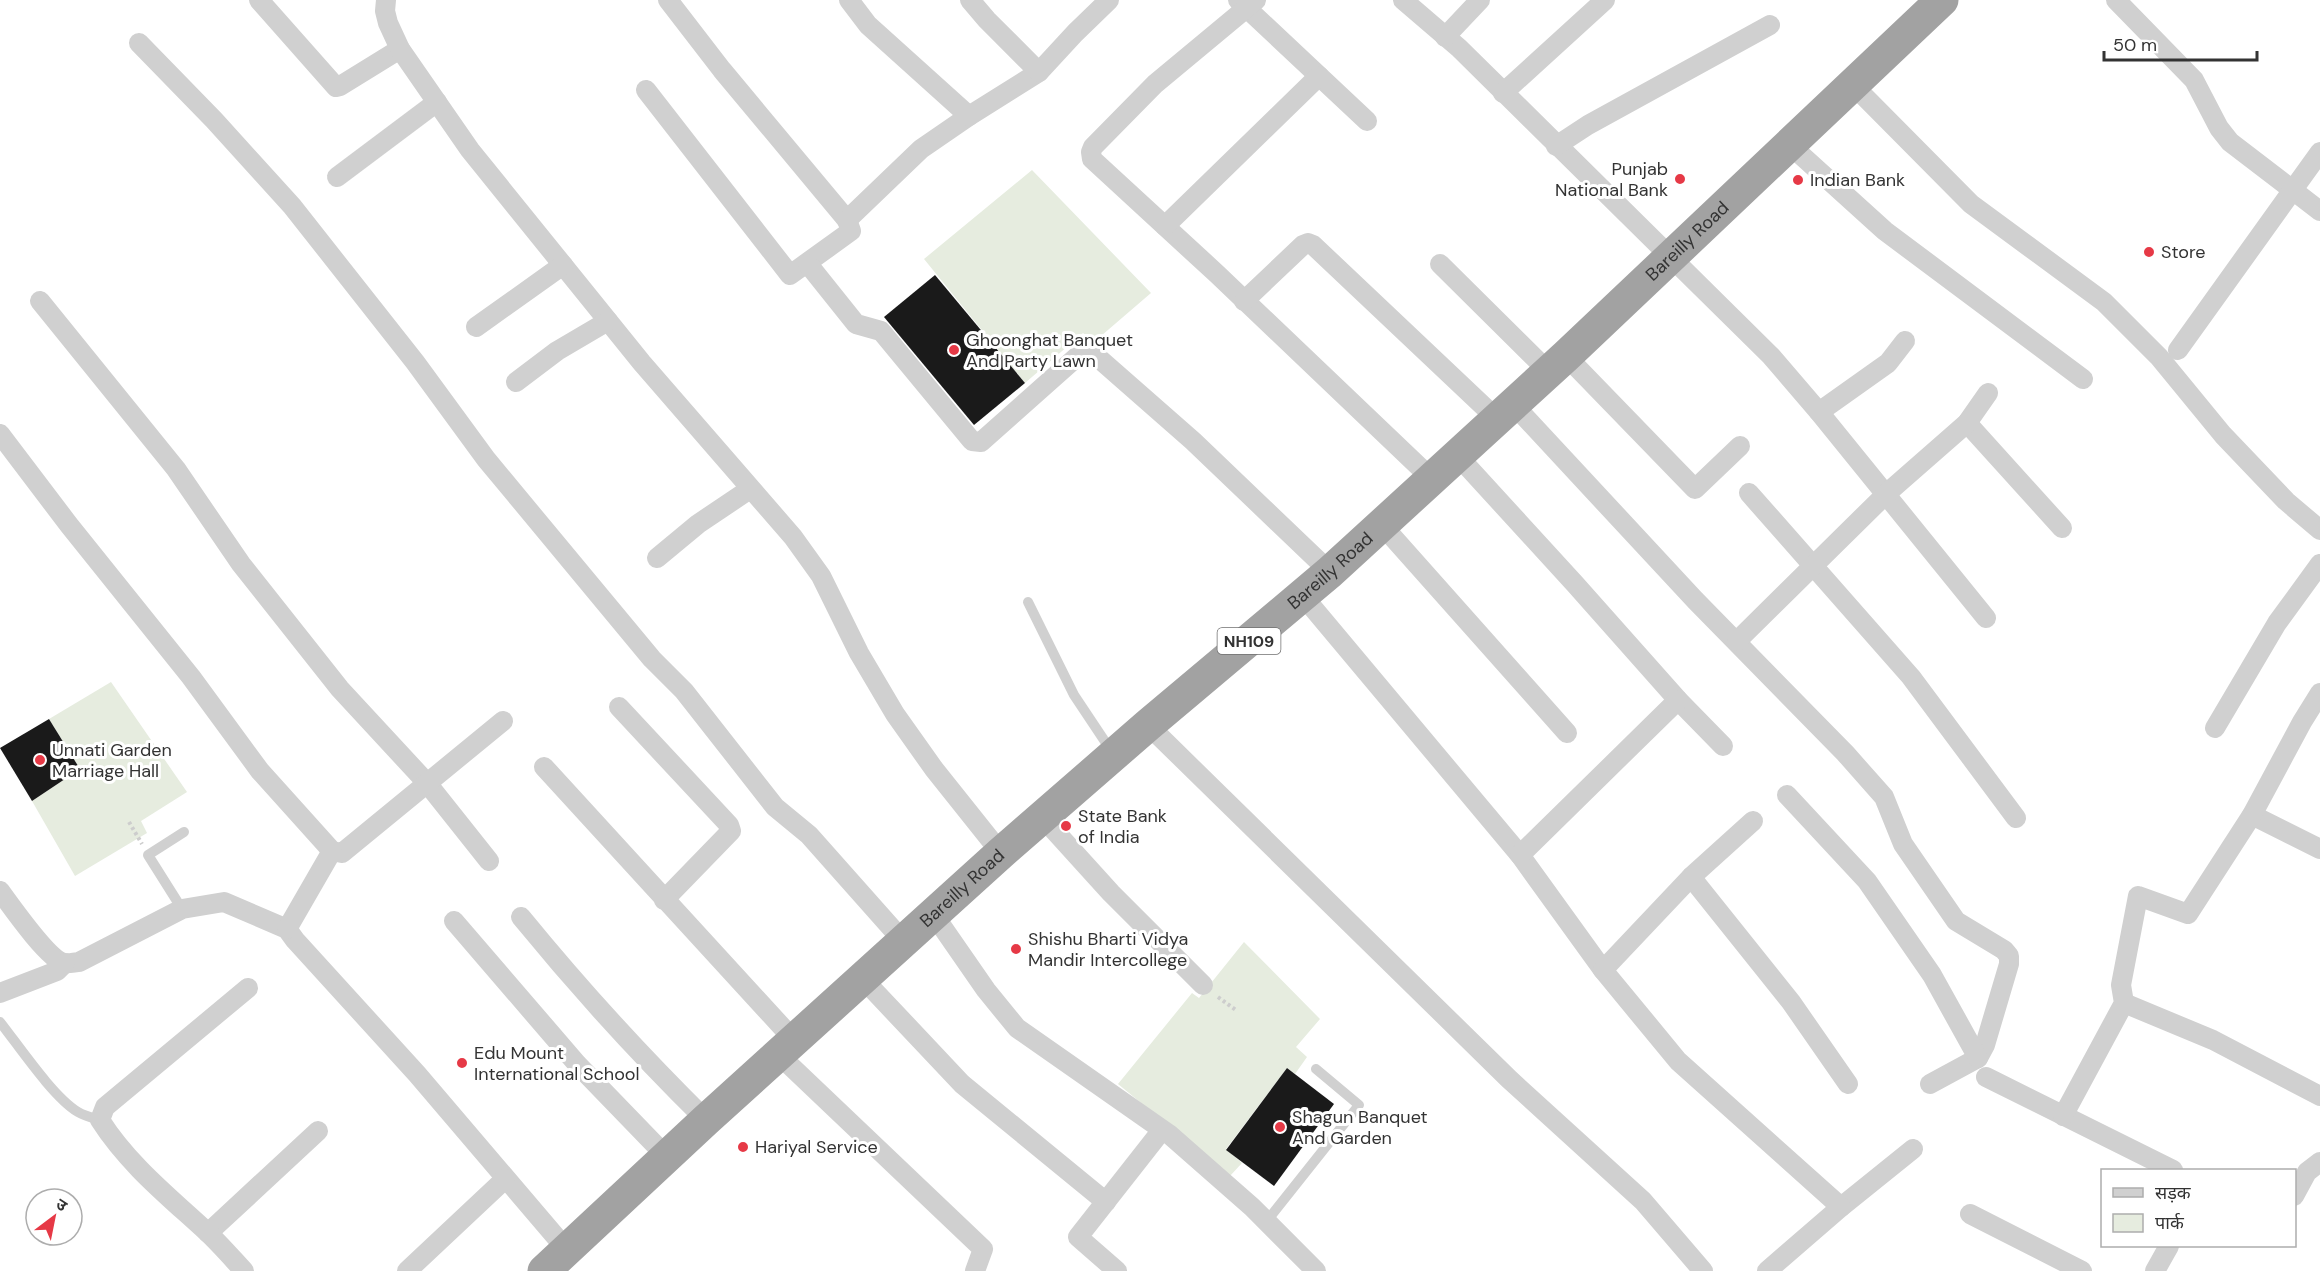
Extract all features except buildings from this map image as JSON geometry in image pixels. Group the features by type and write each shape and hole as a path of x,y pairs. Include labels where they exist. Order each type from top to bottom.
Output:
{"highway":[{"name":"Bareilly Road","path":"556,1261 706,1119 1001,853 1148,725 1303,596 1382,525 1670,258 1942,0"}],"street":[{"path":"259,0 336,87 400,49"},
{"path":"386,0 385,11 388,23 400,49 471,150 608,321 793,537 821,576 858,653 895,714 934,770 1001,853"},
{"path":"646,90 790,275 851,231 847,220 722,70 668,0"},
{"path":"849,0 868,25 969,116"},
{"path":"970,0 1039,72"},
{"path":"847,220 921,149 1039,72 1109,0"},
{"path":"1403,0 1503,93 1771,357 1820,412 1986,618"},
{"path":"1445,37 1480,0"},
{"path":"1503,93 1605,0"},
{"path":"2116,0 2194,80 2223,135 2320,211"},
{"path":"1367,121 1319,76 1247,2 1155,84 1093,147 1091,152 1092,159 1432,479"},
{"path":"1556,146 1588,125 1770,25"},
{"path":"139,43 214,120 292,206 415,362 486,459 652,659 684,691 775,807 809,835 904,942"},
{"path":"1165,226 1319,76"},
{"path":"1853,85 1971,204 2104,302 2159,357 2223,435 2286,501 2320,530"},
{"path":"337,177 437,102"},
{"path":"1790,145 1885,231 2083,379"},
{"path":"2178,350 2320,152"},
{"path":"1244,301 1303,245 1313,244 1504,411 1737,641 1884,797 1903,844 1956,921 2004,950 2008,956 2009,964 1991,1025 1978,1058 1930,1083"},
{"path":"808,264 856,324 881,331 972,441 981,442 1080,354 1087,351 1193,441 1330,572"},
{"path":"1440,264 1557,363 1695,489 1740,446"},
{"path":"476,327 563,265"},
{"path":"40,302 176,470 241,564 340,689 427,783 489,861"},
{"path":"516,382 557,351 608,321"},
{"path":"1820,412 1888,363 1905,341"},
{"path":"1737,641 1886,494 1967,423 1988,393"},
{"path":"1967,423 2062,528"},
{"path":"0,434 69,525 191,677 261,771 332,851 342,853 503,721"},
{"path":"1457,455 1678,700 1723,746"},
{"path":"657,558 698,524 750,489"},
{"path":"1749,493 1911,677 2016,818"},
{"path":"1382,525 1567,733"},
{"path":"2216,728 2277,623 2320,564"},
{"path":"1303,596 1520,855 1603,970 1678,1061 1841,1208"},
{"path":"2063,1116 2124,1003 2121,985 2138,896 2188,914 2252,815 2320,693"},
{"path":"1520,855 1678,700"},
{"path":"619,707 729,825 730,831 664,900"},
{"path":"1148,725 1509,1079 1643,1201 1703,1271"},
{"path":"544,767 664,900 786,1047 983,1249 975,1271"},
{"path":"1787,795 1867,881 1932,975 1978,1058"},
{"path":"2252,815 2320,849"},
{"path":"1043,818 1111,893 1203,986"},
{"path":"1603,970 1691,877 1753,821"},
{"path":"287,929 332,851"},
{"path":"1691,877 1791,1002 1848,1084"},
{"path":"0,891 19,918 54,958 65,963 79,962 182,909 224,902 287,929 302,949 417,1074 505,1179 556,1261"},
{"path":"934,915 986,990 1017,1028 1162,1130 1266,1222 1316,1271"},
{"path":"521,917 649,1064 706,1119"},
{"path":"454,921 577,1064 666,1156"},
{"path":"0,993 57,971 65,963"},
{"path":"863,979 962,1084 1106,1202"},
{"path":"244,1271 208,1233 123,1153 100,1120 105,1107 248,988"},
{"path":"2124,1003 2213,1040 2320,1096"},
{"path":"1986,1077 2171,1169"},
{"path":"1117,1271 1078,1237 1162,1130"},
{"path":"208,1233 318,1131"},
{"path":"1767,1271 1913,1149"},
{"path":"2296,1194 2307,1172 2320,1162"},
{"path":"407,1271 505,1179"},
{"path":"1970,1214 2082,1271"},
{"path":"2155,1271 2168,1247"}],"lane":[{"path":"1028,602 1074,695 1114,755"},
{"path":"182,909 148,855 184,832"},
{"path":"0,1022 56,1093 79,1112 100,1120"},
{"path":"1266,1222 1359,1105 1316,1069"}],"path":[{"path":"129,822 148,855"}],"green space":[{"path":"1032,170 1151,293 1094,342 1083,333 1025,383 924,259"},
{"path":"111,682 187,792 141,821 147,833 75,876 32,801 80,769 49,719"},
{"path":"1244,942 1320,1019 1296,1047 1307,1057 1295,1074 1287,1068 1226,1149 1242,1163 1230,1176 1118,1084 1192,993 1199,998"}],"place":[{"name":"Punjab National Bank","path":"1680,179"},
{"name":"Indian Bank","path":"1798,180"},
{"name":"Store","path":"2149,252"},
{"name":"Ghoonghat Banquet And Party Lawn","path":"954,350"},
{"name":"Unnati Garden Marriage Hall","path":"40,760"},
{"name":"State Bank of India","path":"1066,826"},
{"name":"Shishu Bharti Vidya Mandir Intercollege","path":"1016,949"},
{"name":"Edu Mount International School","path":"462,1063"},
{"name":"Shagun Banquet And Garden","path":"1280,1127"},
{"name":"Hariyal Service","path":"743,1147"}]}
